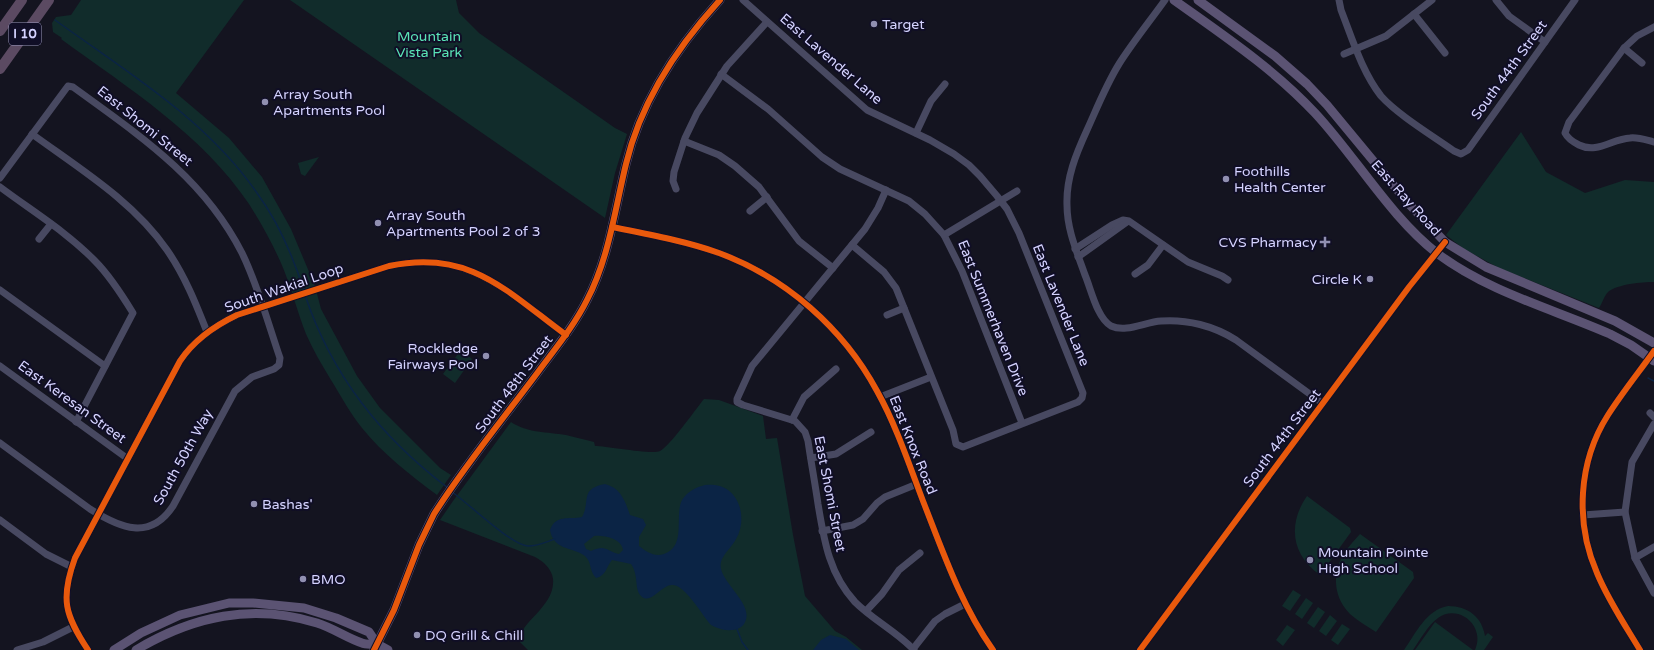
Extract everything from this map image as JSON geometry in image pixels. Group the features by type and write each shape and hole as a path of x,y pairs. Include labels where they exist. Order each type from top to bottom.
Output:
{"highway":[{"name":"I 10","path":"0,31 22,0"},
{"name":"I 10","path":"0,69 49,0"}],"main road":[{"name":"South 48th Street","path":"376,647 394,610 419,545 434,514 577,319 596,282 612,227 631,147 654,91 682,46 720,0"},
{"name":"East Ray Road","path":"1174,0 1252,56 1297,95 1315,113 1399,216 1415,233 1455,266 1479,279 1610,334 1653,355"},
{"name":"East Ray Road","path":"1198,0 1275,56 1307,84 1327,105 1409,204 1445,242 1486,267 1616,321 1654,343"},
{"path":"114,650 150,629 180,615 201,609 229,604 275,604 304,608 336,618 369,632 376,647"},
{"path":"136,650 167,633 204,620 242,613 300,618 333,629 363,644 388,650"},
{"path":"150,629 156,638"}],"street":[{"name":"East Lavender Lane","path":"743,0 867,110 943,147 969,165 1001,201 1019,233 1083,393 1082,398 1078,402 1022,423"},
{"path":"1165,0 1119,65 1101,98 1075,157 1068,185 1066,205 1075,250 1099,312 1107,323 1121,329 1161,321 1187,322 1209,327 1236,340 1322,403"},
{"path":"1340,0 1341,10 1357,48"},
{"path":"1344,54 1386,36 1432,0"},
{"path":"1496,0 1509,16 1545,42"},
{"name":"South 44th Street","path":"1357,48 1372,82 1382,97 1397,110 1454,151 1461,154 1468,150 1575,0"},
{"path":"1414,14 1445,53"},
{"path":"676,189 673,181 674,172 684,141 697,113 721,74 735,56 767,22"},
{"path":"1654,27 1642,32 1632,39 1624,48 1569,122 1565,133 1571,140 1591,148 1630,138 1639,138 1654,142"},
{"path":"1624,48 1642,63"},
{"name":"East Summerhaven Drive","path":"721,74 768,109 822,157 840,170 909,201 925,214 944,235 962,271 1022,423"},
{"path":"916,134 931,101 945,84"},
{"name":"East Shomi Street","path":"32,134 68,86 73,87 149,143 175,165 200,191 236,242 253,277 280,358 279,365"},
{"path":"0,178 32,134 120,199 157,236 175,263 195,301 207,332"},
{"path":"684,141 727,160 759,187 800,241 833,268"},
{"path":"0,187 51,224 96,262 120,291 133,313 76,422"},
{"path":"804,303 872,220 886,190"},
{"path":"944,235 1017,191"},
{"path":"750,211 767,198"},
{"path":"1075,250 1112,225 1123,220 1129,221 1188,262 1228,280"},
{"path":"1078,257 1129,221"},
{"path":"39,239 51,224"},
{"name":"East Knox Road","path":"612,227 677,242 718,253 736,260 773,280 804,303 844,342 861,365 880,397 965,604 993,650"},
{"name":"South 44th Street","path":"1140,650 1322,403 1409,287 1445,242"},
{"path":"852,245 889,277 904,308 953,430 956,444 963,447 1022,423"},
{"path":"1135,274 1148,265 1163,245"},
{"name":"South Wakial Loop","path":"88,650 73,627 66,599 66,588 72,567 98,514 180,362 195,343 207,332 226,320 263,306 389,266 404,263 433,262 460,267 484,276 566,335"},
{"path":"0,290 105,366"},
{"name":"East Shomi Street","path":"804,303 752,366 738,396 738,402 743,405 792,420 799,425 807,435 825,548 835,574 847,592 866,611 913,649"},
{"path":"887,315 904,308"},
{"path":"1640,650 1603,587 1596,572 1587,545 1583,515 1585,477 1595,442 1608,416 1653,355"},
{"name":"South 50th Way","path":"0,443 98,514 126,526 135,528 151,526 160,522 173,506 235,391 252,377 279,365"},
{"name":"East Keresan Street","path":"0,366 128,459"},
{"path":"792,420 804,397 836,369"},
{"path":"880,397 931,377"},
{"path":"1654,424 1632,462 1625,512 1635,558 1654,593"},
{"path":"811,458 836,454 871,432"},
{"path":"822,531 853,525 863,519 877,503 885,497 916,484"},
{"path":"1583,515 1625,512"},
{"path":"0,520 46,554 72,567"},
{"path":"1635,558 1654,547"},
{"path":"866,611 882,594 899,570 920,553"},
{"path":"913,649 935,621 965,604"},
{"path":"17,650 43,642 73,627"}],"green space":[{"path":"81,0 244,0 176,93 229,138 262,177 291,229 315,286 321,309 357,376 380,408 440,468 451,475 437,495 407,472 379,447 362,428 350,410 321,363 309,340 278,256 249,204 230,179 187,134 138,94 53,32 52,23 56,17 71,15"},
{"name":"Mountain Vista Park","path":"290,0 456,0 459,13 479,33 615,128 627,134 615,173 605,218"},
{"path":"1521,132 1546,172 1585,193 1625,180 1654,182 1654,282 1630,284 1612,289 1608,292 1599,308 1499,268 1464,249 1446,235"},
{"path":"319,157 305,176 301,174 298,163"},
{"path":"461,350 472,359 455,383 443,374"},
{"path":"704,399 719,400 763,416 766,439 777,438 805,596 835,631 846,637 862,650 528,650 520,642 520,635 549,598 553,579 551,572 544,563 535,557 440,520 453,501 511,422 517,426 538,432 566,435 594,442 595,446 655,452 660,451 670,442"},
{"path":"1307,496 1350,528 1351,532 1320,575 1303,558 1298,549 1296,539 1295,528 1297,518"},
{"path":"1360,534 1413,572 1414,578 1376,632 1350,614 1341,602 1336,588 1336,574 1341,559 1347,549"},
{"path":"1293,590 1301,595 1290,611 1282,606"},
{"path":"1306,598 1313,603 1302,619 1295,614"},
{"path":"1448,606 1468,610 1481,623 1485,636 1488,633 1493,637 1484,650 1475,650 1477,633 1474,626 1462,615 1454,613 1446,614 1438,618 1434,621 1413,650 1404,650 1422,623 1428,617 1440,608"},
{"path":"1318,607 1325,612 1314,628 1307,623"},
{"path":"1330,615 1337,621 1326,636 1319,631"},
{"path":"1435,622 1473,650 1415,650"},
{"path":"1342,624 1350,629 1338,645 1331,640"},
{"path":"1287,625 1295,630 1283,646 1276,640"}],"water":[{"path":"605,484 615,489 622,496 630,515 643,519 646,525 639,537 639,546 648,552 657,555 664,554 671,550 675,544 678,538 680,507 682,500 689,492 705,485 717,485 728,490 737,500 741,513 741,527 736,539 722,559 721,569 724,577 745,609 747,616 744,624 740,628 728,630 711,625 688,595 683,590 673,585 665,587 649,598 641,596 631,564 612,560 604,573 596,578 592,572 589,561 585,556 555,542 550,530 553,525 559,520 582,517 585,511 587,496 592,489","holes":["594,536 616,540 622,546 623,550 619,554 603,548 591,551 586,549 584,544"]},
{"path":"830,635 846,639 859,650 813,650 821,640"}],"waterway":[{"path":"55,20 164,98 190,119 237,166 265,204 279,228 295,265 304,291"},
{"path":"305,295 329,352 344,378 362,403 380,426 401,448 448,488"},
{"path":"1648,378 1654,381"},
{"path":"452,492 511,539 521,544 532,546 555,539"},
{"path":"737,629 742,642 748,650"}],"cycle path":[{"path":"374,650 394,610 419,545 434,514 471,460 564,337 587,300 601,267 611,233 626,164 641,118 662,76 675,56 720,0"},
{"path":"612,227 693,245 719,253 744,264 767,276 789,291 830,326 863,368 884,404 902,445 962,597 971,615 993,650"},
{"path":"1140,650 1409,287 1445,242"},
{"path":"88,650 74,627 67,606 67,585 75,558 180,361 198,340 220,324 237,315 389,266 417,262 442,263 465,269 485,278 505,289 566,335"},
{"path":"1640,650 1606,593 1590,554 1585,534 1583,493 1586,472 1598,433 1613,407 1654,351"}],"place":[{"name":"Target","path":"874,24"},
{"name":"Array South Apartments Pool","path":"265,102"},
{"name":"Foothills Health Center","path":"1226,179"},
{"name":"Array South Apartments Pool 2 of 3","path":"378,223"},
{"name":"CVS Pharmacy","path":"1325,242"},
{"name":"Circle K","path":"1370,279"},
{"name":"Rockledge Fairways Pool","path":"486,356"},
{"name":"Bashas'","path":"254,504"},
{"name":"Mountain Pointe High School","path":"1310,560"},
{"name":"BMO","path":"303,579"},
{"name":"DQ Grill & Chill","path":"417,635"}]}
